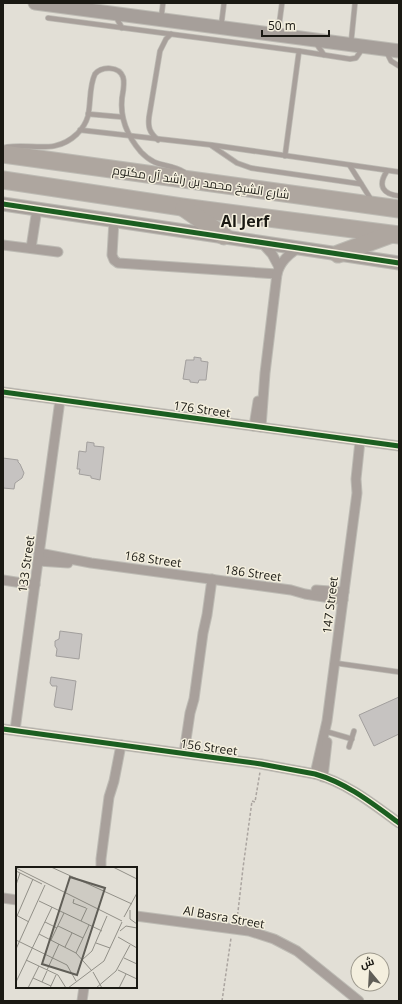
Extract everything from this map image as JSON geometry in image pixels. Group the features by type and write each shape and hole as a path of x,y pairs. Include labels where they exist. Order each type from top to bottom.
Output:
{"highway":[{"name":"شارع الشيخ محمد بن راشد آل مكتوم","path":"3,154 399,210"},
{"path":"3,180 182,207 395,235"},
{"path":"182,207 224,236"},
{"path":"338,254 395,235"}],"street":[{"path":"35,3 109,11 160,20 399,51"},
{"path":"3,204 399,263"},
{"path":"32,248 37,209"},
{"path":"114,220 112,255 114,260 118,263 278,271"},
{"path":"262,243 272,254 278,271"},
{"path":"3,245 58,252"},
{"path":"257,427 278,271 287,256 298,248"},
{"name":"176 Street","path":"3,392 399,446"},
{"name":"133 Street","path":"15,730 60,400"},
{"name":"147 Street","path":"319,775 357,493 361,479 364,441"},
{"name":"168 Street","path":"39,557 209,579"},
{"path":"187,754 194,714 194,699 203,633 207,615 209,579"},
{"name":"186 Street","path":"209,579 291,590 305,594 343,596"},
{"path":"3,580 35,585"},
{"name":"147 Street","path":"319,775 328,732 327,721"},
{"name":"156 Street","path":"3,729 261,764 319,775 362,797 399,823"},
{"path":"100,865 109,797 114,781 117,744"},
{"path":"3,898 16,900"},
{"name":"Al Basra Street","path":"137,916 234,929 262,935 286,945 307,959 359,1001"},
{"path":"82,1001 84,988"}],"lane":[{"path":"160,20 163,3"},
{"path":"221,28 224,3"},
{"path":"278,35 282,3"},
{"path":"350,45 355,3"},
{"path":"109,11 122,28"},
{"path":"48,18 350,59 356,58 364,46"},
{"path":"158,140 148,128 149,117 160,51 166,39 171,34"},
{"path":"314,40 324,55"},
{"path":"385,49 390,60 399,66"},
{"path":"285,156 299,51"},
{"path":"3,148 16,146 50,147 66,142 85,124 94,77 97,71 107,68 116,70 123,77 121,105 122,117 130,137 140,151 150,160 181,171 192,180"},
{"path":"88,114 122,117"},
{"path":"80,130 130,137 212,145 399,172"},
{"path":"212,145 237,163 251,168 361,184"},
{"path":"350,166 375,206"},
{"path":"387,171 382,182 384,190 390,195 399,196"},
{"path":"335,663 399,672"},
{"path":"349,747 354,731"},
{"path":"328,732 352,739"}],"path":[{"path":"222,1001 252,802 255,802 261,764"}],"building":[{"path":"194,357 201,358 201,361 208,362 206,380 199,380 198,383 183,379 186,360 194,360"},
{"path":"87,442 94,443 94,446 104,447 100,480 91,478 91,476 79,474 80,469 77,469 79,451 86,452"},
{"path":"3,458 18,460 24,473 22,478 15,483 14,489 3,488"},
{"path":"60,631 82,634 79,659 56,656 57,649 55,646 55,641 59,639"},
{"path":"51,677 76,681 72,710 55,707 57,686 52,686 50,683"},
{"path":"399,697 399,734 374,746 359,715"}],"cycle path":[{"path":"3,204 399,263"},
{"path":"3,392 399,446"},
{"path":"3,729 261,764 315,774 349,788 399,823"}],"district":[{"name":"Al Jerf","path":"245,221"}]}
